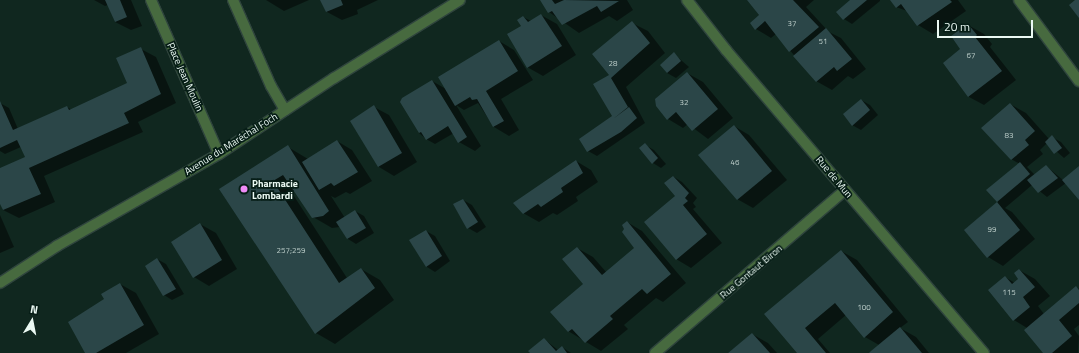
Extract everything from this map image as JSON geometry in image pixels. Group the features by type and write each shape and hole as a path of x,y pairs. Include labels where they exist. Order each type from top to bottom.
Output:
{"street":[{"name":"Place Jean Moulin","path":"151,0 220,154"},
{"path":"233,0 271,86 285,110"},
{"name":"Avenue du Maréchal Foch","path":"0,283 57,246 220,154 285,110 460,0"},
{"name":"Rue de Mun","path":"687,0 726,50 984,353"},
{"path":"1019,0 1079,82"},
{"name":"Rue Gontaut Biron","path":"655,353 845,190"}],"building":[{"path":"105,0 120,0 127,17 115,22"},
{"path":"320,0 341,0 343,5 326,12"},
{"path":"540,0 552,0 555,4 564,0 619,1 601,12 597,6 562,25 552,11 548,13"},
{"path":"747,0 793,0 819,27 789,52 765,21 755,30 750,23 759,15"},
{"path":"850,0 867,0 843,20 836,12"},
{"path":"890,0 950,0 952,2 917,26 901,4 896,8"},
{"path":"1075,0 1079,0 1079,18 1069,5"},
{"path":"541,14 562,46 527,68 507,34 521,26 517,20 523,16 528,22"},
{"path":"632,21 650,43 611,78 628,107 613,119 629,107 637,118 621,132 587,152 579,139 612,116 593,84 609,75 592,54"},
{"path":"968,24 977,35 975,37 1002,71 968,97 943,63 960,49 951,36"},
{"path":"826,28 852,59 837,71 834,67 816,82 793,56"},
{"path":"499,40 518,71 486,91 504,121 493,127 477,99 472,100 470,97 455,106 438,77"},
{"path":"141,47 161,94 124,113 129,123 29,168 41,194 3,210 0,204 0,168 25,157 17,140 0,148 0,101 13,130 67,106 69,110 127,83 116,58"},
{"path":"674,52 681,61 667,73 660,65"},
{"path":"687,72 718,109 692,131 676,112 667,120 656,106 655,99"},
{"path":"432,80 467,137 458,143 448,126 426,140 421,132 419,133 400,102 402,98"},
{"path":"861,99 870,110 852,126 843,114"},
{"path":"1010,103 1035,131 1025,140 1029,145 1011,160 981,128"},
{"path":"374,105 402,153 378,167 350,121"},
{"path":"734,125 772,171 737,200 698,155"},
{"path":"1052,135 1062,148 1054,154 1045,142"},
{"path":"337,140 358,172 334,186 331,183 319,190 302,162"},
{"path":"645,143 658,158 652,164 639,148"},
{"path":"288,145 329,211 323,216 312,218 283,175 273,181 339,283 361,268 375,288 315,334 219,189"},
{"path":"576,160 583,173 561,188 563,192 541,207 538,204 523,214 513,203"},
{"path":"1020,162 1030,174 997,202 986,190"},
{"path":"1046,165 1058,178 1038,193 1027,180"},
{"path":"1079,166 1079,200 1062,180"},
{"path":"673,176 689,193 685,198 688,201 683,205 707,234 676,260 644,222 675,196 664,183"},
{"path":"463,199 478,222 467,229 453,204"},
{"path":"997,202 1020,230 987,258 964,230"},
{"path":"355,210 366,228 347,239 336,222"},
{"path":"627,221 671,274 647,294 642,289 610,316 613,319 585,343 572,329 568,332 550,312 583,284 562,259 577,247 602,275 634,248 622,232 624,229 622,225"},
{"path":"200,223 222,260 193,278 171,242"},
{"path":"426,230 442,256 426,267 409,240"},
{"path":"841,250 893,312 864,338 835,303 805,328 826,353 797,353 764,314"},
{"path":"157,258 176,289 163,296 145,266"},
{"path":"1019,269 1035,287 1023,297 1030,307 1013,321 988,290 1005,276 1012,284 1018,279 1014,273"},
{"path":"120,283 144,325 96,353 85,353 68,322 104,299 101,294"},
{"path":"1076,286 1079,290 1079,303 1059,320 1072,336 1052,353 1043,353 1024,330"},
{"path":"900,327 922,353 869,353 871,351"},
{"path":"752,333 770,353 728,353"},
{"path":"544,338 556,351 562,346 567,353 530,353 528,351"}],"place":[{"name":"Pharmacie Lombardi","path":"244,189"}]}
